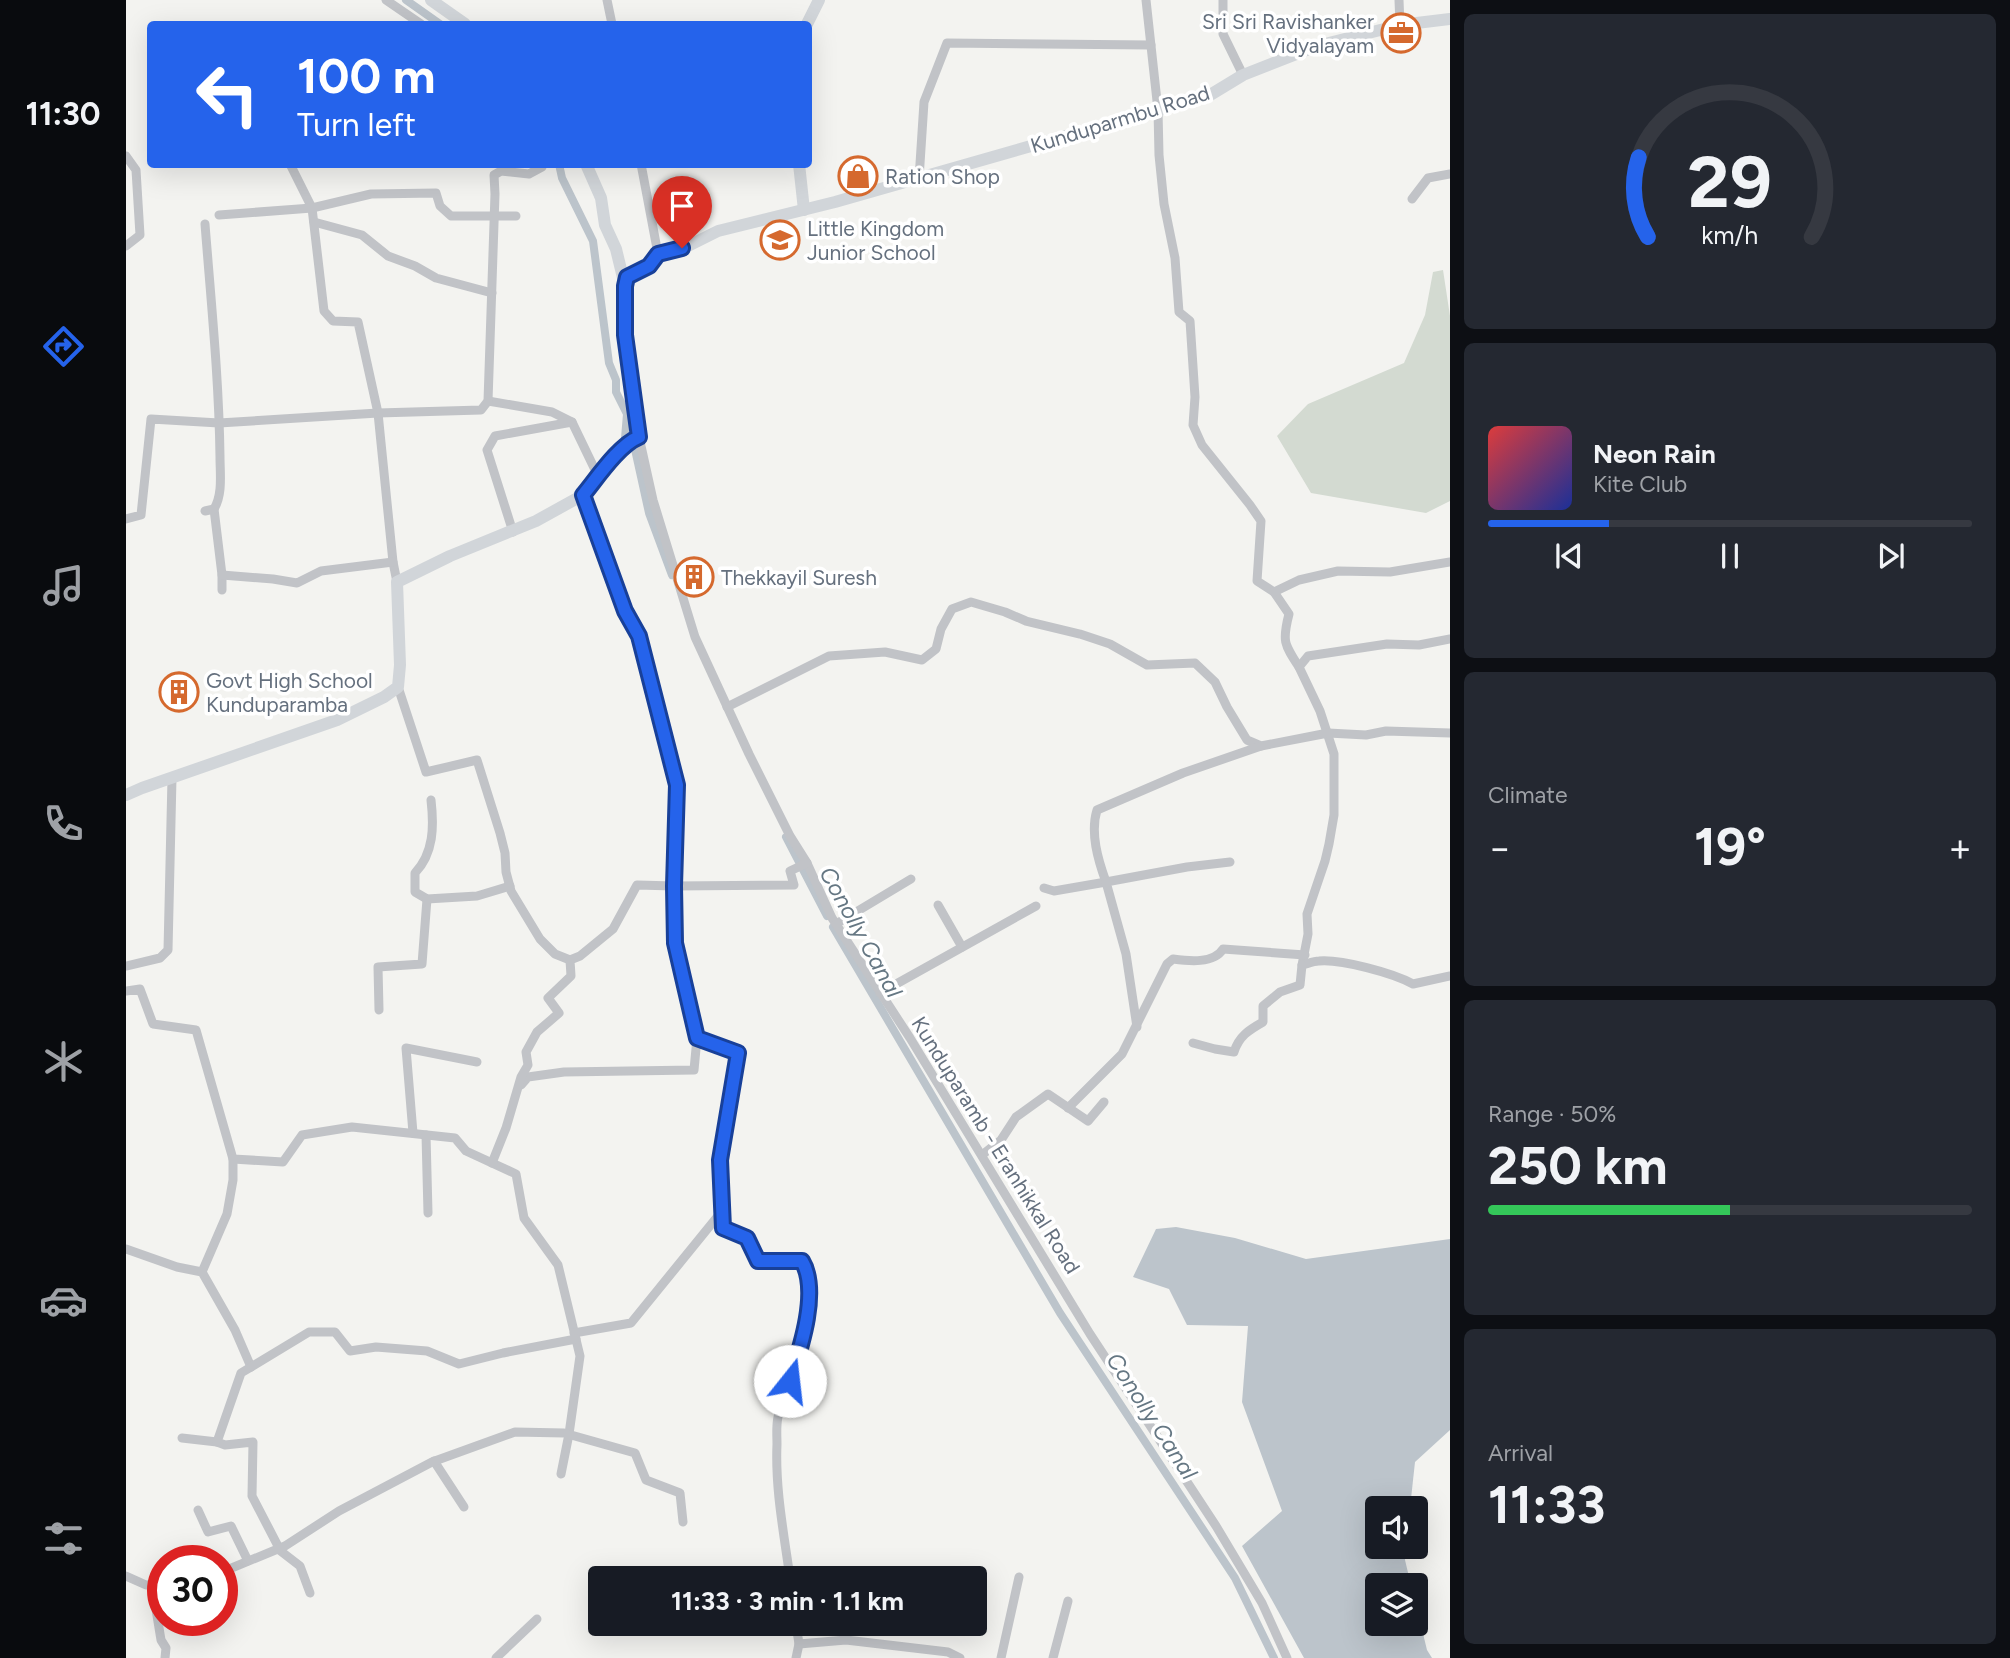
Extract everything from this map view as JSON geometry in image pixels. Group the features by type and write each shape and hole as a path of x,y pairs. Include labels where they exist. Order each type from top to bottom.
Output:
{"main road":[{"path":"431,0 461,21"},
{"path":"808,21 819,0"},
{"name":"Kunduparmbu Road","path":"625,286 627,277 649,266 658,254 682,248 718,231 804,210 1210,95 1243,75 1317,46 1400,25 1450,19"},
{"path":"126,795 337,720 398,688 400,665 397,582 450,556 513,532 583,495 617,454 632,441 625,335 625,286 616,249 605,225 601,198 588,168"},
{"path":"799,168 804,210"}],"street":[{"path":"386,0 417,21"},
{"path":"607,0 611,21"},
{"path":"1146,0 1158,110 1164,204 1175,258 1178,313 1190,321 1195,397 1193,425 1202,445 1261,521 1257,581 1274,592 1289,614 1284,634 1287,648 1313,694 1334,754 1334,814 1325,861 1307,914 1306,955 1300,985 1280,992 1263,1006 1263,1022 1246,1031 1234,1052 1193,1042"},
{"path":"1223,0 1223,34 1243,75"},
{"path":"1399,0 1400,25"},
{"path":"919,178 925,102 947,43 1151,45"},
{"path":"126,156 136,170 140,235 126,246"},
{"path":"292,168 312,208 324,311 333,321 358,321 378,413 397,582"},
{"path":"126,519 141,515 151,419 219,423 378,413 481,410 488,401 494,176 501,171 529,174 540,168"},
{"path":"642,168 658,254"},
{"path":"1412,199 1428,177 1450,174"},
{"path":"219,215 312,208 371,194 436,193 440,206 451,216 516,216"},
{"path":"314,222 362,235 388,256 415,266 436,278 492,293"},
{"path":"205,224 219,423 219,502 210,510 222,575 222,590"},
{"path":"488,401 552,412 572,422 598,476"},
{"path":"513,532 487,450 495,436 572,422"},
{"name":"Kunduparamb - Eranhikkal Road","path":"632,441 695,637 818,891 1090,1334 1216,1526 1262,1603 1287,1658"},
{"path":"518,1089 528,1077 564,1072 694,1070 697,1038 675,943 677,785 639,636 625,611 583,495"},
{"path":"222,575 297,583 321,571 393,562"},
{"path":"1274,592 1299,580 1338,571 1390,572 1450,562"},
{"path":"727,707 829,656 885,652 922,660 936,649 941,629 953,609 971,602 1026,621 1110,644 1147,664 1195,663 1215,682 1247,740 1261,746"},
{"path":"1299,667 1308,656 1366,646 1419,645 1450,639"},
{"path":"398,688 426,772 477,760 503,843 510,886 540,939 555,954 570,960 580,956 613,929 637,885 794,885 790,871 806,864"},
{"path":"1137,1027 1126,954 1098,859 1094,819 1097,810 1183,773 1261,746 1328,733 1450,733"},
{"path":"126,966 160,958 168,950 172,778"},
{"path":"431,800 432,838 425,862 415,873 415,892 427,899 477,896 510,886"},
{"path":"1044,888 1054,891 1230,862"},
{"path":"836,924 911,879"},
{"path":"379,1010 378,967 422,964 427,899"},
{"path":"938,905 962,947"},
{"path":"880,993 1035,906"},
{"path":"1068,1108 1122,1054 1167,964 1173,959 1214,958 1223,949 1306,955"},
{"path":"492,1163 521,1077 528,1065 526,1052 537,1032 559,1013 548,998 571,976 570,960"},
{"path":"1302,965 1318,961 1351,965 1401,977 1413,984 1450,976"},
{"path":"126,991 140,989 153,1024 196,1030 233,1158 233,1180 227,1214 202,1272"},
{"path":"697,1038 738,1053 720,1160 723,1228 747,1238 758,1261 802,1261 806,1268 810,1306 778,1419 775,1472 788,1566"},
{"path":"413,1133 406,1048 477,1062"},
{"path":"982,1155 1001,1140 1016,1117 1048,1094 1088,1121 1104,1102"},
{"path":"233,1158 282,1162 302,1135 352,1127 455,1138 466,1151 516,1174 524,1218 558,1265 580,1356 561,1474"},
{"path":"426,1135 428,1213"},
{"path":"217,1442 241,1373 309,1332 335,1332 350,1351 376,1347 427,1351 459,1364 631,1323 722,1211"},
{"path":"126,1250 177,1267 202,1272 235,1330 251,1367"},
{"path":"238,1565 278,1549 340,1511 434,1461 515,1432 569,1434 635,1453 646,1480 680,1493 683,1522"},
{"path":"182,1438 225,1445 253,1442 251,1496 278,1549 300,1566 310,1592"},
{"path":"434,1461 464,1507"},
{"path":"198,1510 208,1532 231,1526 248,1561"},
{"path":"126,1576 147,1585"},
{"path":"1001,1658 1018,1577"},
{"path":"1053,1658 1068,1601"},
{"path":"496,1658 537,1619"},
{"path":"160,1636 166,1648 165,1658"},
{"path":"796,1658 798,1636"},
{"path":"799,1644 846,1640 948,1652 960,1658"}],"shaded area":[{"path":"1443,270 1450,316 1450,501 1426,513 1311,493 1277,436 1308,404 1404,363 1425,315 1433,272"},
{"path":"1176,1227 1235,1238 1306,1259 1450,1239 1450,1430 1415,1462 1411,1496 1365,1496 1365,1559 1405,1559 1408,1573 1365,1573 1365,1636 1424,1636 1432,1658 1304,1658 1242,1546 1282,1511 1242,1402 1248,1326 1187,1325 1169,1289 1133,1277 1156,1229"}],"waterway":[{"name":"Conolly Canal","path":"406,0 436,21"},
{"name":"Conolly Canal","path":"560,168 562,178 593,241 609,363 616,380 616,392 627,414 625,438 634,445 649,513 672,575"},
{"name":"Conolly Canal","path":"786,837 827,916"},
{"name":"Conolly Canal","path":"833,927 1060,1313 1235,1578 1274,1658"}],"place":[{"name":"Sri Sri Ravishanker Vidyalayam","path":"1401,33"},
{"name":"Ration Shop","path":"858,176"},
{"name":"Little Kingdom Junior School","path":"780,240"},
{"name":"Thekkayil Suresh","path":"694,577"},
{"name":"Govt High School Kunduparamba","path":"179,692"}],"route":[{"path":"682,248 658,254 649,266 627,277 625,335 639,437 633,439 611,460 583,495 625,611 639,636 677,785 675,943 697,1038 738,1053 720,1160 723,1228 747,1238 758,1261 802,1261 806,1268 810,1306 790,1381"}]}
